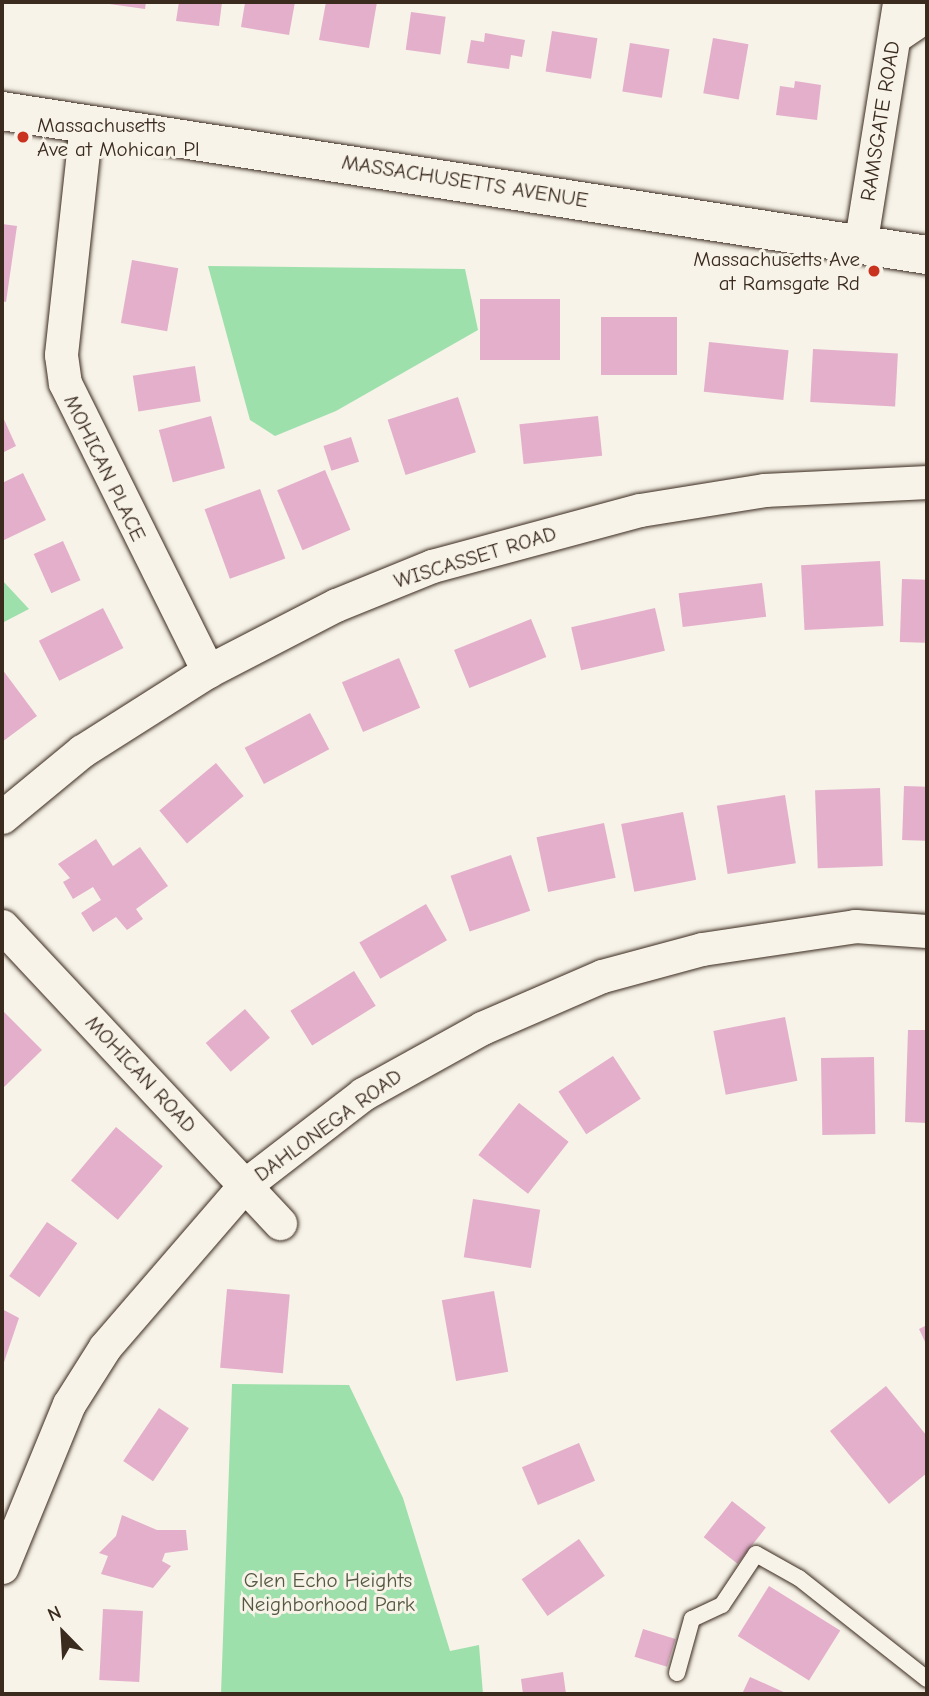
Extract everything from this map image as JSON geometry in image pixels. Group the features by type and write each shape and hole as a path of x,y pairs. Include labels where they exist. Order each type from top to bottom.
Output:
{"main road":[{"name":"MASSACHUSETTS AVENUE","path":"2,111 861,240 927,255"}],"street":[{"name":"RAMSGATE ROAD","path":"861,240 899,2"},
{"path":"894,37 927,15"},
{"name":"MOHICAN PLACE","path":"86,124 61,355 65,383 208,671"},
{"name":"WISCASSET ROAD","path":"2,817 82,751 208,671 336,605 432,566 640,510 765,490 927,482"},
{"name":"MOHICAN ROAD","path":"2,926 280,1223"},
{"name":"DAHLONEGA ROAD","path":"2,1567 36,1476 98,1359 246,1185 363,1094 428,1055 602,976 702,950 856,926 927,931"}],"lane":[{"path":"677,1673 692,1619 722,1605 756,1554 799,1578 927,1679"}],"green space":[{"path":"208,266 465,269 478,330 336,411 275,436 250,420"},
{"path":"2,580 29,609 2,623"},
{"name":"Glen Echo Heights Neighborhood Park","path":"232,1384 349,1385 403,1498 450,1651 479,1645 483,1694 221,1694"}],"building":[{"path":"95,2 146,2 145,9"},
{"path":"179,2 222,2 219,26 176,21"},
{"path":"295,2 289,35 241,27 245,3"},
{"path":"326,2 377,2 369,48 319,40"},
{"path":"411,12 446,17 440,55 406,50"},
{"path":"552,31 597,38 591,79 546,71"},
{"path":"485,33 525,40 522,57 511,55 509,69 467,63 471,40 484,42"},
{"path":"713,38 748,44 739,99 703,93"},
{"path":"630,43 670,49 662,98 622,91"},
{"path":"795,81 821,85 817,120 776,115 780,86 794,88"},
{"path":"2,224 17,226 6,302 2,301"},
{"path":"132,260 178,268 167,331 121,323"},
{"path":"480,299 560,299 560,360 480,360"},
{"path":"601,317 677,317 677,375 601,375"},
{"path":"709,342 789,350 783,400 704,392"},
{"path":"813,349 898,353 895,406 810,402"},
{"path":"195,366 201,402 138,411 133,376"},
{"path":"458,397 476,452 406,475 388,420"},
{"path":"2,415 16,446 2,453"},
{"path":"211,416 225,468 173,482 159,430"},
{"path":"598,416 602,456 524,464 519,424"},
{"path":"351,437 359,462 331,471 323,446"},
{"path":"325,470 350,530 303,550 277,490"},
{"path":"23,473 46,520 2,541 2,483"},
{"path":"260,489 285,559 230,579 205,509"},
{"path":"63,541 80,580 51,593 34,554"},
{"path":"880,561 883,626 805,630 801,565"},
{"path":"902,579 927,580 925,643 900,642"},
{"path":"762,583 766,617 683,627 679,593"},
{"path":"103,608 123,648 59,681 39,641"},
{"path":"655,608 665,651 581,670 571,627"},
{"path":"531,619 546,657 469,688 454,650"},
{"path":"399,658 420,708 363,732 342,682"},
{"path":"2,669 37,716 2,742"},
{"path":"310,713 329,749 264,784 245,748"},
{"path":"216,763 244,796 187,844 159,811"},
{"path":"904,786 927,787 925,841 902,840"},
{"path":"880,788 883,866 818,868 815,790"},
{"path":"785,795 796,863 728,874 717,806"},
{"path":"683,812 696,880 634,892 621,824"},
{"path":"604,823 616,878 548,892 537,837"},
{"path":"96,839 113,866 140,847 168,886 136,909 143,919 127,930 116,917 93,932 81,913 101,900 93,887 73,899 63,882 70,878 58,864"},
{"path":"511,855 530,911 470,932 450,876"},
{"path":"426,904 447,940 380,979 359,943"},
{"path":"354,971 376,1006 312,1046 290,1011"},
{"path":"245,1009 270,1038 231,1072 206,1043"},
{"path":"2,1010 42,1050 2,1089"},
{"path":"785,1017 797,1081 726,1095 713,1031"},
{"path":"908,1030 927,1030 927,1123 905,1122"},
{"path":"613,1056 641,1099 586,1134 558,1091"},
{"path":"874,1057 875,1134 822,1135 821,1058"},
{"path":"519,1103 569,1142 528,1194 478,1155"},
{"path":"116,1127 163,1166 118,1220 71,1181"},
{"path":"473,1199 540,1210 531,1268 464,1257"},
{"path":"47,1222 77,1243 39,1297 9,1276"},
{"path":"227,1289 290,1294 283,1373 220,1368"},
{"path":"494,1291 508,1372 456,1381 442,1300"},
{"path":"2,1309 19,1318 2,1368"},
{"path":"927,1325 927,1346 919,1329"},
{"path":"886,1386 927,1436 927,1473 889,1504 830,1431"},
{"path":"159,1408 189,1428 153,1481 123,1461"},
{"path":"579,1443 595,1481 538,1505 522,1467"},
{"path":"732,1501 766,1527 738,1564 704,1537"},
{"path":"122,1515 157,1530 186,1530 188,1550 165,1553 162,1561 171,1566 153,1588 101,1574 108,1556 99,1553 116,1536"},
{"path":"579,1539 605,1576 547,1616 522,1579"},
{"path":"769,1586 840,1631 809,1681 738,1636"},
{"path":"103,1609 143,1611 139,1682 99,1680"},
{"path":"643,1629 676,1639 667,1667 635,1657"},
{"path":"563,1672 566,1694 523,1694 521,1679"},
{"path":"750,1677 788,1694 742,1694"}],"place":[{"name":"Massachusetts Ave at Mohican Pl","path":"23,137"},
{"name":"Massachusetts Ave at Ramsgate Rd","path":"874,271"}]}
